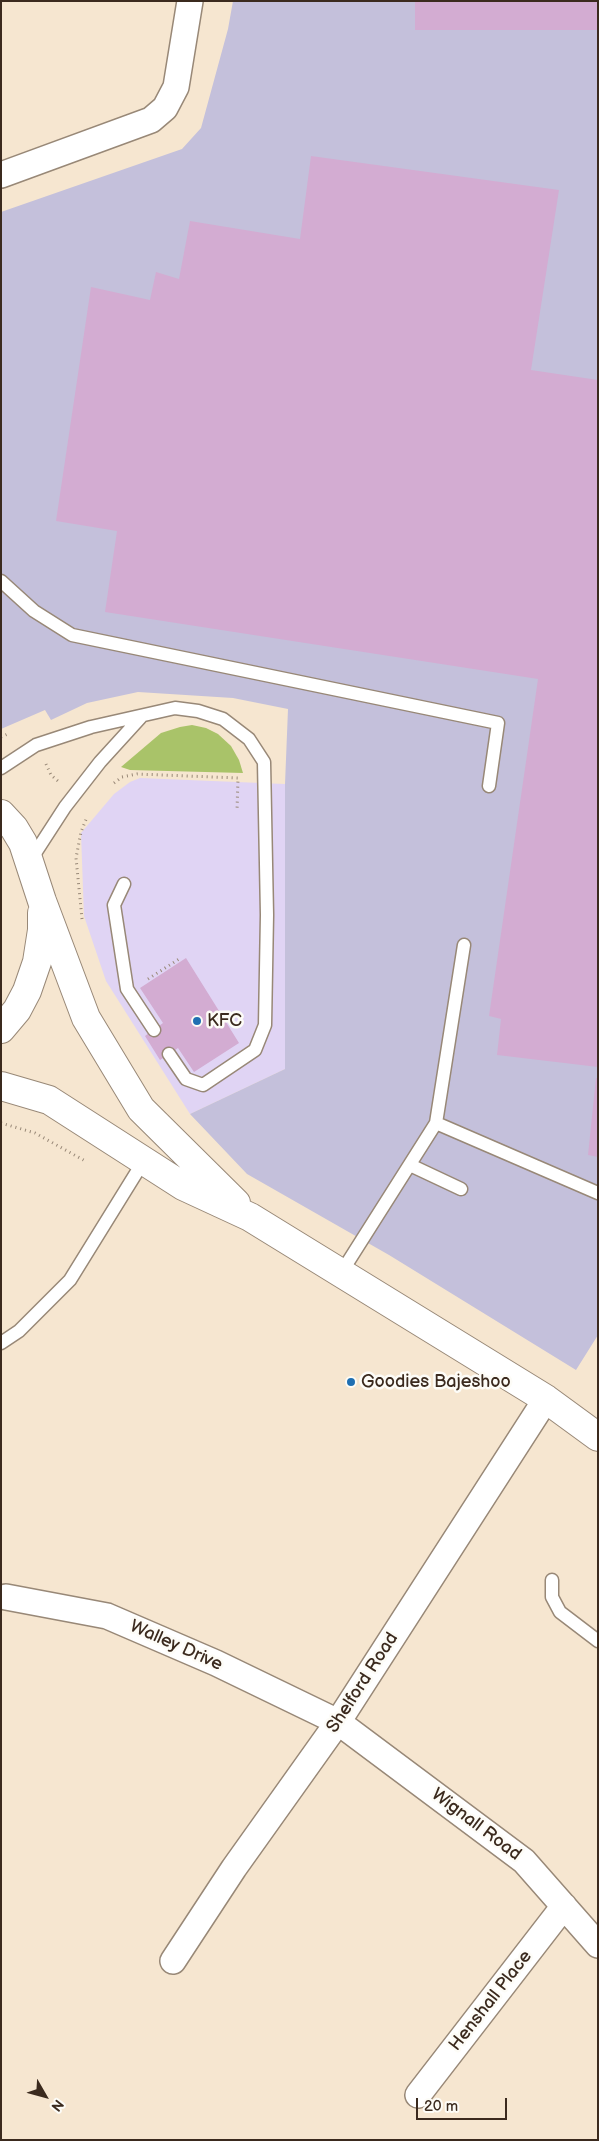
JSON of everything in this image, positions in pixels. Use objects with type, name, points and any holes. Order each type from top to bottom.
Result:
[{"type":"main road","points":[[1,814],[14,828],[23,843],[42,901],[86,1018],[141,1109],[250,1217]]},
{"type":"main road","points":[[1,1029],[17,1010],[27,991],[38,962],[42,930],[42,901]]},
{"type":"main road","points":[[1,1086],[49,1100],[183,1186],[250,1217],[546,1399],[598,1437]]},
{"type":"street","points":[[1,175],[151,120],[165,108],[176,87],[190,1]]},
{"type":"street","name":"Shelford Road","points":[[173,1961],[234,1868],[338,1722],[546,1399]]},
{"type":"street","name":"Walley Drive","points":[[6,1596],[107,1616],[216,1663],[338,1722]]},
{"type":"street","name":"Wignall Road","points":[[338,1722],[524,1861],[598,1945]]},
{"type":"street","name":"Henshall Place","points":[[418,2095],[564,1906]]},
{"type":"lane","points":[[1,581],[34,611],[72,635],[498,723],[489,786]]},
{"type":"lane","points":[[1,768],[36,745],[91,727],[175,708],[198,711],[223,719],[250,739],[264,762],[266,804],[265,1025],[255,1050],[203,1085],[186,1079],[169,1054]]},
{"type":"lane","points":[[29,862],[73,796],[100,762],[141,717]]},
{"type":"lane","points":[[124,884],[114,905],[127,989],[154,1030]]},
{"type":"lane","points":[[341,1273],[436,1123],[464,945]]},
{"type":"lane","points":[[436,1123],[598,1193]]},
{"type":"lane","points":[[1,1343],[19,1331],[70,1280],[143,1162]]},
{"type":"lane","points":[[410,1165],[461,1189]]},
{"type":"lane","points":[[552,1580],[552,1597],[560,1612],[598,1641]]},
{"type":"path","points":[[36,745],[51,774],[73,796]]},
{"type":"path","points":[[112,785],[122,776],[137,774],[238,778],[237,811]]},
{"type":"path","points":[[1,1123],[35,1133],[129,1185]]},
{"type":"shaded area","points":[[233,1],[598,1],[598,1335],[576,1370],[389,1255],[247,1174],[190,1114],[285,1069],[285,784],[288,709],[233,698],[138,692],[87,703],[51,720],[45,710],[1,729],[1,212],[182,149],[201,128],[228,29]]},
{"type":"shaded area","points":[[140,778],[285,784],[285,1069],[190,1114],[106,981],[84,916],[81,833],[114,794],[130,782]]},
{"type":"green space","points":[[192,725],[206,728],[218,734],[231,746],[239,760],[243,773],[130,770],[121,767],[161,733]]},
{"type":"building","points":[[415,1],[598,1],[598,30],[415,30]]},
{"type":"building","points":[[311,156],[559,190],[531,370],[598,380],[598,1067],[497,1055],[501,1019],[489,1016],[538,679],[105,612],[117,531],[56,521],[91,287],[150,300],[156,272],[179,279],[190,221],[300,239]]},
{"type":"building","points":[[186,958],[239,1043],[194,1072],[178,1048],[160,1060],[145,1036],[163,1023],[140,988]]},
{"type":"building","points":[[596,1078],[598,1078],[598,1157],[588,1155]]},
{"type":"place","name":"KFC","points":[[197,1021]]},
{"type":"place","name":"Goodies Bajeshoo","points":[[351,1382]]}]
